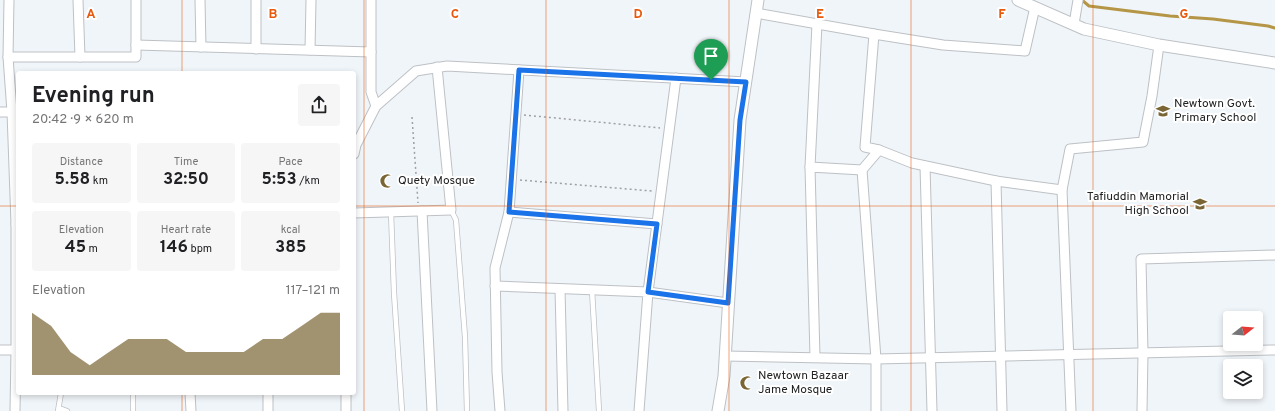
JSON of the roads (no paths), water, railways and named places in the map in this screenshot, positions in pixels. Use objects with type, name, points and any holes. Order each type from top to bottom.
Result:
[{"type":"street","points":[[9,0],[8,57],[12,112],[15,129],[16,176]]},
{"type":"street","points":[[78,0],[80,57]]},
{"type":"street","points":[[8,57],[136,57],[136,0]]},
{"type":"street","points":[[200,0],[201,47]]},
{"type":"street","points":[[256,0],[256,49]]},
{"type":"street","points":[[310,50],[311,0]]},
{"type":"street","points":[[371,0],[371,92],[376,106]]},
{"type":"street","points":[[718,411],[724,376],[740,120],[758,0]]},
{"type":"street","points":[[1018,0],[1084,28],[1159,45],[1275,63]]},
{"type":"street","points":[[1074,24],[1077,4]]},
{"type":"street","points":[[756,13],[943,45],[1025,51],[1035,7]]},
{"type":"street","points":[[815,357],[810,167],[817,24]]},
{"type":"street","points":[[874,34],[865,147],[879,150],[912,163],[925,166],[996,181],[1062,190]]},
{"type":"street","points":[[136,45],[371,52]]},
{"type":"street","points":[[1071,411],[1062,190],[1070,149],[1143,142],[1152,96],[1159,45]]},
{"type":"street","points":[[356,145],[376,106],[416,71],[437,67],[447,66],[746,82]]},
{"type":"street","points":[[356,213],[451,210],[437,67]]},
{"type":"street","points":[[500,411],[497,372],[495,268],[509,212],[519,70]]},
{"type":"street","points":[[639,411],[648,292],[676,78]]},
{"type":"street","points":[[0,112],[12,112]]},
{"type":"street","points":[[876,411],[876,359],[862,170],[879,150]]},
{"type":"street","points":[[925,166],[932,411]]},
{"type":"street","points":[[810,167],[862,170]]},
{"type":"street","points":[[996,181],[1002,411]]},
{"type":"street","points":[[420,211],[432,411]]},
{"type":"street","points":[[509,212],[657,224]]},
{"type":"street","points":[[1142,411],[1143,353],[1141,259],[1275,255]]},
{"type":"street","points":[[495,286],[648,292],[728,303]]},
{"type":"street","points":[[560,289],[563,411]]},
{"type":"street","points":[[0,350],[16,350],[15,411]]},
{"type":"street","points":[[725,356],[876,359],[1275,350]]},
{"type":"street","points":[[190,395],[191,411]]},
{"type":"street","points":[[268,395],[268,411]]},
{"type":"street","points":[[346,395],[346,411]]},
{"type":"lane","points":[[451,210],[456,220],[465,337],[467,411]]},
{"type":"lane","points":[[390,212],[402,411]]},
{"type":"lane","points":[[592,290],[599,411]]},
{"type":"lane","points":[[60,395],[59,409],[67,411]]},
{"type":"lane","points":[[133,395],[133,411]]},
{"type":"waterway","points":[[1082,0],[1089,6],[1170,16],[1213,19],[1275,28]]},
{"type":"place","name":"Newtown Govt. Primary School","points":[[1163,111]]},
{"type":"place","name":"Quety Mosque","points":[[387,181]]},
{"type":"place","name":"Tafiuddin Mamorial High School","points":[[1200,204]]},
{"type":"place","name":"Newtown Bazaar Jame Mosque","points":[[747,383]]}]
